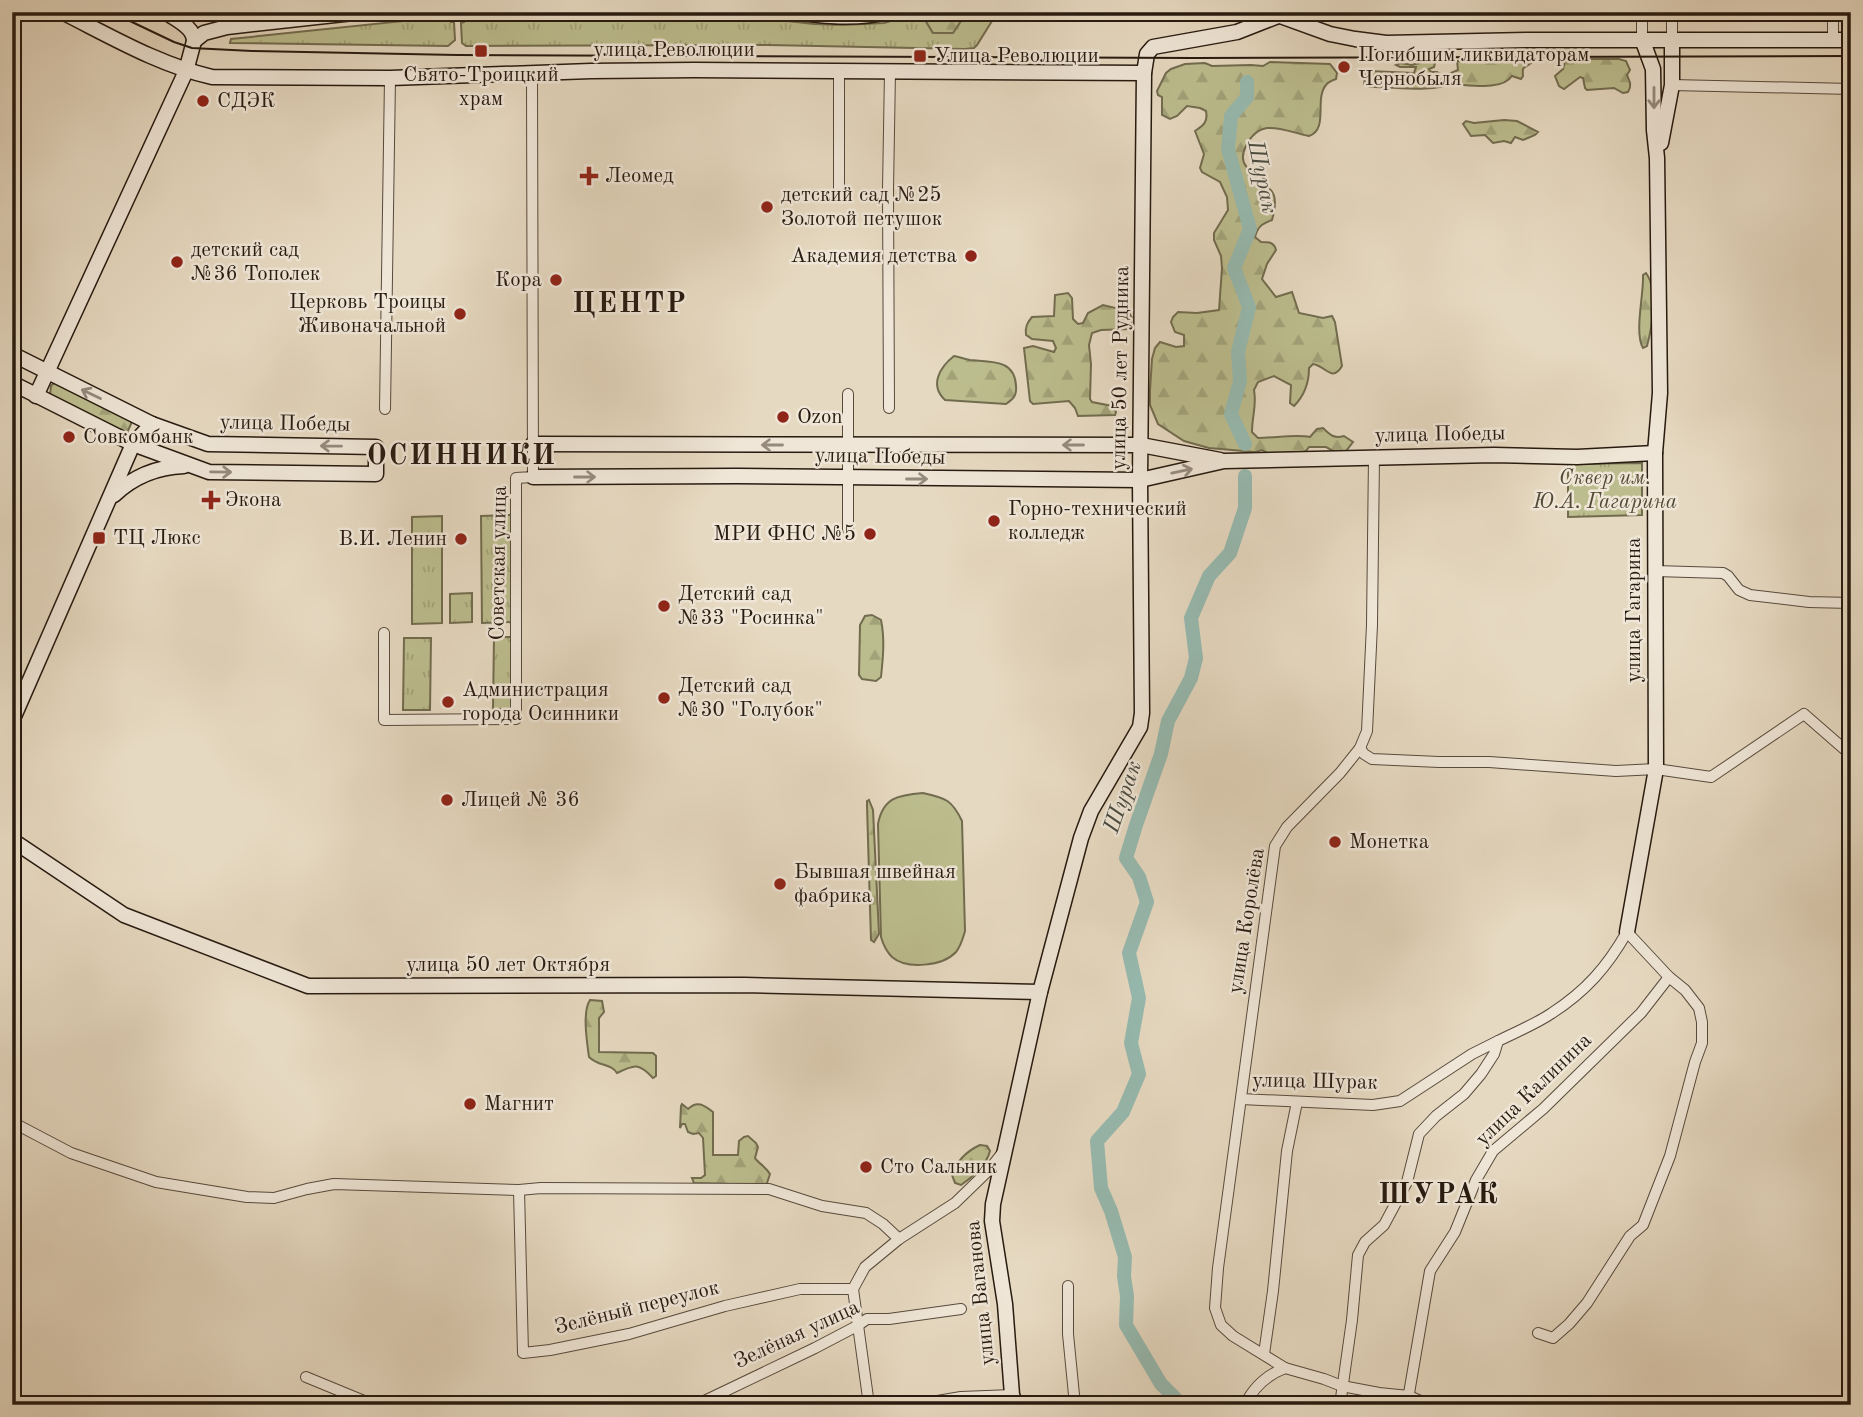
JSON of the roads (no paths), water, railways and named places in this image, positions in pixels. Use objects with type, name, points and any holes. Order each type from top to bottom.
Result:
[{"type":"street","name":"улица Революции","points":[[62,12],[187,71],[212,77],[390,78],[694,70],[1144,73]]},
{"type":"street","points":[[36,396],[187,71],[195,37],[192,31],[166,12]]},
{"type":"street","points":[[194,41],[204,33],[227,27],[362,12]]},
{"type":"street","points":[[792,12],[832,17],[887,12]]},
{"type":"street","name":"улица Гагарина","points":[[1627,932],[1656,769],[1655,453],[1660,393],[1657,158],[1653,69],[1642,39],[1642,12]]},
{"type":"street","name":"улица Гагарина","points":[[1657,158],[1672,85],[1672,12]]},
{"type":"street","points":[[1833,12],[1833,41]]},
{"type":"street","points":[[1144,73],[1147,54],[1153,47],[1237,32],[1274,14],[1329,34],[1386,43],[1642,39],[1851,40]]},
{"type":"street","points":[[839,72],[839,195]]},
{"type":"street","points":[[888,408],[890,72]]},
{"type":"street","name":"улица 50 лет Рудника","points":[[1040,992],[1081,838],[1091,811],[1139,727],[1142,713],[1140,480],[1144,73]]},
{"type":"street","name":"Советская улица","points":[[384,633],[384,720],[516,719],[516,478],[533,477],[532,74]]},
{"type":"street","points":[[385,409],[390,78]]},
{"type":"street","points":[[1672,85],[1851,89]]},
{"type":"street","name":"улица Победы","points":[[12,354],[152,424],[208,444],[376,447],[376,474],[209,472],[134,444],[12,383]]},
{"type":"street","points":[[848,394],[848,529]]},
{"type":"street","points":[[12,721],[134,444],[152,424]]},
{"type":"street","name":"улица Победы","points":[[533,444],[1141,445],[1224,461]]},
{"type":"street","name":"улица Победы","points":[[533,477],[1140,480],[1224,461],[1494,455],[1577,457],[1655,453]]},
{"type":"street","name":"улица Королёва","points":[[1285,1368],[1233,1336],[1221,1325],[1215,1308],[1218,1268],[1275,846],[1287,827],[1331,783],[1360,748],[1367,731],[1372,625],[1374,457]]},
{"type":"street","points":[[108,501],[125,485],[156,469],[191,466]]},
{"type":"street","points":[[1655,571],[1723,573],[1739,590],[1750,595],[1810,602],[1851,603]]},
{"type":"street","points":[[1360,748],[1372,759],[1489,762],[1616,771],[1656,769],[1711,777],[1804,713],[1851,755]]},
{"type":"street","name":"улица 50 лет Октября","points":[[12,840],[124,915],[308,986],[744,985],[1040,992]]},
{"type":"street","points":[[1538,1333],[1553,1338],[1569,1324],[1587,1303],[1630,1236],[1643,1225],[1670,1156],[1702,1043],[1699,1008],[1685,990],[1669,977],[1627,932]]},
{"type":"street","name":"улица Шурак","points":[[1241,1100],[1373,1105],[1400,1101],[1472,1054],[1551,1014],[1591,983],[1612,958],[1627,932]]},
{"type":"street","name":"улица Калинина","points":[[1408,1401],[1430,1271],[1455,1232],[1476,1180],[1493,1151],[1543,1109],[1641,1013],[1669,977]]},
{"type":"street","name":"улица Ваганова","points":[[1014,1401],[1005,1304],[992,1221],[995,1191],[1040,992]]},
{"type":"street","points":[[1340,1405],[1358,1255],[1365,1242],[1384,1225],[1407,1182],[1419,1134],[1436,1116],[1464,1094],[1481,1074],[1494,1054],[1498,1041]]},
{"type":"street","points":[[1264,1354],[1287,1151],[1297,1102]]},
{"type":"street","points":[[12,1122],[71,1153],[156,1182],[247,1197],[274,1198],[334,1184],[519,1191],[541,1188],[769,1189],[822,1206],[866,1213],[899,1239]]},
{"type":"street","points":[[869,1405],[853,1289],[865,1267],[899,1239],[955,1203],[989,1170],[1007,1147]]},
{"type":"street","name":"Зелёный переулок","points":[[519,1191],[523,1353],[629,1335],[725,1306],[800,1289],[853,1289]]},
{"type":"street","points":[[1068,1286],[1068,1335],[1075,1405]]},
{"type":"street","name":"Зелёная улица","points":[[696,1405],[867,1319],[961,1310]]},
{"type":"street","points":[[1245,1405],[1251,1392],[1273,1373],[1285,1368],[1342,1386],[1430,1405]]},
{"type":"street","points":[[306,1377],[374,1405]]},
{"type":"street","points":[[914,1405],[961,1397],[1014,1401]]},
{"type":"waterway","name":"Шурак","points":[[1245,444],[1231,414],[1240,381],[1238,352],[1249,307],[1234,268],[1250,229],[1228,149],[1231,116],[1247,97],[1247,82]]},
{"type":"waterway","name":"Шурак","points":[[1177,1405],[1177,1400],[1161,1384],[1126,1325],[1125,1257],[1101,1188],[1097,1141],[1123,1112],[1139,1074],[1131,1043],[1139,998],[1129,953],[1147,902],[1139,877],[1126,858],[1161,754],[1168,721],[1191,678],[1196,658],[1191,618],[1209,576],[1230,553],[1245,508],[1245,476]]},
{"type":"tram line","points":[[111,12],[192,48],[252,51],[457,55],[1194,58],[1851,56]]},
{"type":"place","name":"Свято-Троицкий храм","points":[[481,51]]},
{"type":"place","name":"Улица Революции","points":[[920,56]]},
{"type":"place","name":"Погибшим ликвидаторам Чернобыля","points":[[1344,67]]},
{"type":"place","name":"СДЭК","points":[[203,101]]},
{"type":"place","name":"Леомед","points":[[589,176]]},
{"type":"place","name":"детский сад №25 Золотой петушок","points":[[767,207]]},
{"type":"place","name":"Академия детства","points":[[971,256]]},
{"type":"place","name":"детский сад №36 Тополек","points":[[177,262]]},
{"type":"place","name":"Кора","points":[[556,280]]},
{"type":"place","name":"Церковь Троицы Живоначальной","points":[[460,314]]},
{"type":"place","name":"Ozon","points":[[783,417]]},
{"type":"place","name":"Совкомбанк","points":[[69,437]]},
{"type":"place","name":"Экона","points":[[211,500]]},
{"type":"place","name":"Горно-технический колледж","points":[[994,521]]},
{"type":"place","name":"МРИ ФНС №5","points":[[870,534]]},
{"type":"place","name":"ТЦ Люкс","points":[[99,538]]},
{"type":"place","name":"В.И. Ленин","points":[[461,539]]},
{"type":"place","name":"Детский сад №33 \"Росинка\"","points":[[664,606]]},
{"type":"place","name":"Детский сад №30 \"Голубок\"","points":[[664,698]]},
{"type":"place","name":"Администрация города Осинники","points":[[448,702]]},
{"type":"place","name":"Лицей № 36","points":[[447,800]]},
{"type":"place","name":"Монетка","points":[[1335,842]]},
{"type":"place","name":"Бывшая швейная фабрика","points":[[780,884]]},
{"type":"place","name":"Магнит","points":[[470,1104]]},
{"type":"place","name":"Сто Сальник","points":[[866,1167]]},
{"type":"district","name":"ЦЕНТР","points":[[630,305]]},
{"type":"district","name":"ОСИННИКИ","points":[[462,457]]},
{"type":"district","name":"ШУРАК","points":[[1439,1196]]},
{"type":"park label","name":"Сквер им. Ю.А. Гагарина","points":[[1605,490]]}]
